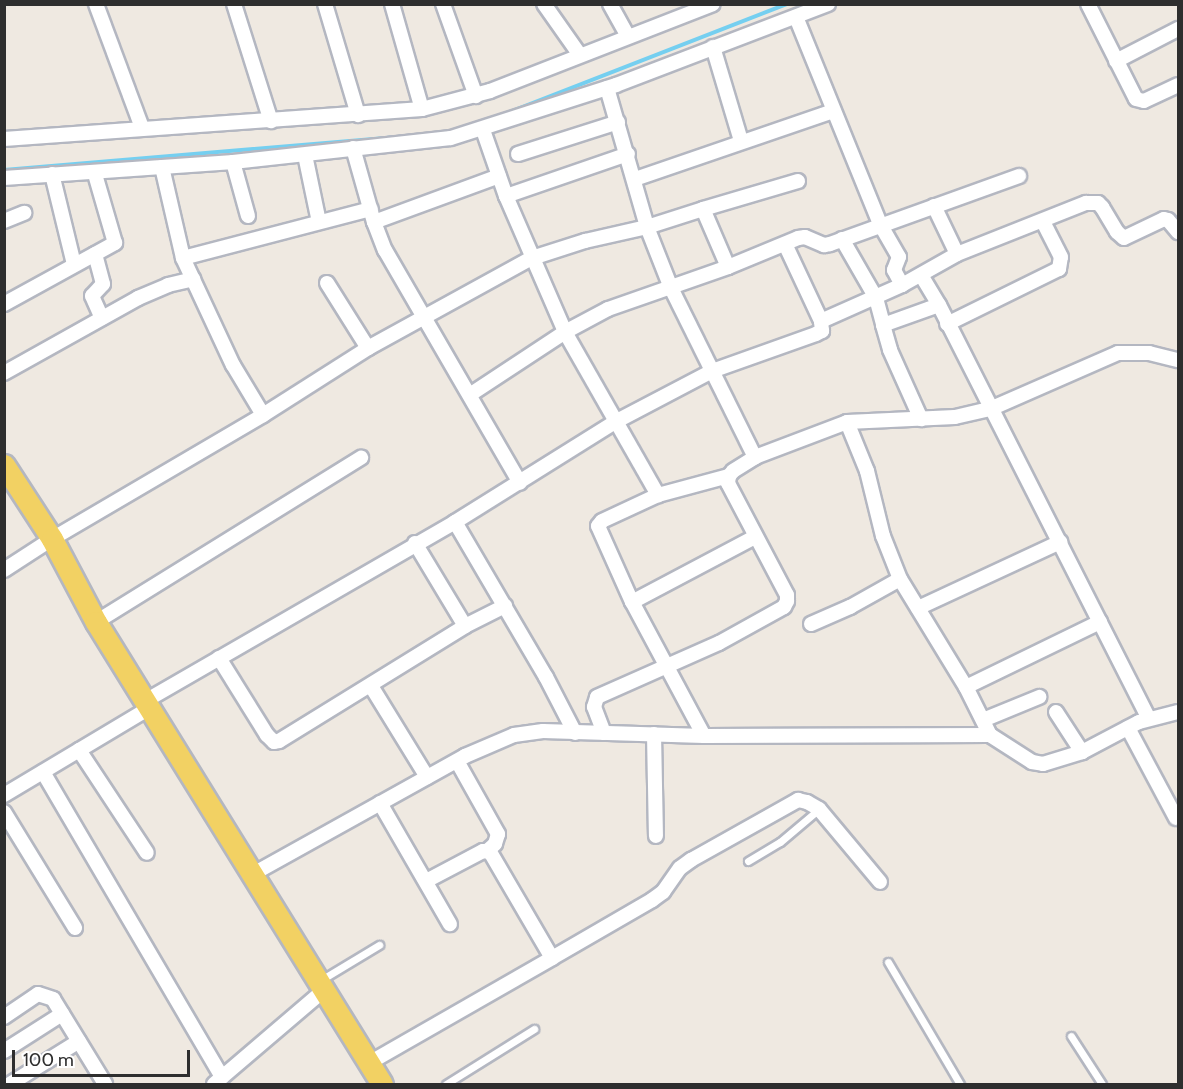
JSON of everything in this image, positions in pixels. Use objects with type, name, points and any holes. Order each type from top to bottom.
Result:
[{"type":"main road","points":[[4,465],[52,539],[96,622],[149,704],[382,1084]]},
{"type":"street","points":[[96,4],[142,128]]},
{"type":"street","points":[[234,4],[271,121]]},
{"type":"street","points":[[325,4],[358,115]]},
{"type":"street","points":[[392,4],[422,109]]},
{"type":"street","points":[[443,4],[476,96]]},
{"type":"street","points":[[544,4],[580,55]]},
{"type":"street","points":[[610,4],[628,36]]},
{"type":"street","points":[[4,139],[422,109],[476,96],[695,8],[713,4]]},
{"type":"street","points":[[4,178],[52,174],[95,174],[162,166],[233,162],[451,138],[483,130],[608,88],[828,4]]},
{"type":"street","points":[[1088,4],[1133,95],[1139,100],[1149,100],[1179,85]]},
{"type":"street","points":[[796,18],[880,224],[899,258],[893,268],[902,285]]},
{"type":"street","points":[[1116,61],[1179,29]]},
{"type":"street","points":[[713,47],[741,141]]},
{"type":"street","points":[[608,88],[647,227],[671,288],[755,457]]},
{"type":"street","points":[[635,178],[834,111]]},
{"type":"street","points":[[518,154],[618,122]]},
{"type":"street","points":[[483,130],[506,196],[565,332],[658,495]]},
{"type":"street","points":[[354,148],[372,216],[399,276],[471,394],[520,483]]},
{"type":"street","points":[[506,196],[628,154]]},
{"type":"street","points":[[305,155],[319,222]]},
{"type":"street","points":[[233,162],[248,216]]},
{"type":"street","points":[[162,166],[183,258],[233,365],[263,415]]},
{"type":"street","points":[[52,174],[74,264]]},
{"type":"street","points":[[4,304],[74,264],[111,247],[116,237],[95,174]]},
{"type":"street","points":[[183,258],[319,222],[372,216],[499,176]]},
{"type":"street","points":[[471,394],[565,332],[608,309],[671,288],[805,237],[824,245],[1019,176]]},
{"type":"street","points":[[4,570],[52,539],[263,415],[368,348],[424,315],[532,258],[647,227],[798,181]]},
{"type":"street","points":[[821,321],[876,298],[957,254],[1093,202],[1102,207],[1117,232],[1124,238],[1164,219],[1168,220],[1179,232]]},
{"type":"street","points":[[934,206],[957,254]]},
{"type":"street","points":[[703,209],[728,267]]},
{"type":"street","points":[[4,221],[24,213]]},
{"type":"street","points":[[947,324],[1059,269],[1060,257],[1043,222]]},
{"type":"street","points":[[842,239],[876,298],[890,350],[921,418]]},
{"type":"street","points":[[4,795],[79,750],[219,658],[455,522],[615,422],[712,371],[822,331],[821,321],[785,244]]},
{"type":"street","points":[[95,254],[103,284],[94,293],[93,299],[102,318]]},
{"type":"street","points":[[921,274],[939,305],[1149,719]]},
{"type":"street","points":[[4,373],[102,318],[168,285],[193,279]]},
{"type":"street","points":[[327,283],[368,348]]},
{"type":"street","points":[[883,325],[939,305]]},
{"type":"street","points":[[704,736],[632,602],[598,526],[602,521],[658,495],[729,476],[755,457],[847,422],[955,417],[990,409],[1118,353],[1149,353],[1178,360]]},
{"type":"street","points":[[847,422],[867,471],[883,536],[900,579],[966,687],[990,735]]},
{"type":"street","points":[[96,622],[361,458]]},
{"type":"street","points":[[604,733],[594,707],[597,697],[668,667],[784,607],[787,595],[728,483],[729,476]]},
{"type":"street","points":[[455,522],[505,606],[575,733]]},
{"type":"street","points":[[632,602],[755,537]]},
{"type":"street","points":[[918,608],[1060,542]]},
{"type":"street","points":[[415,543],[465,626]]},
{"type":"street","points":[[811,624],[850,607],[900,579]]},
{"type":"street","points":[[219,658],[267,735],[274,742],[371,686],[465,626],[505,606]]},
{"type":"street","points":[[966,687],[1100,622]]},
{"type":"street","points":[[371,686],[427,777]]},
{"type":"street","points":[[983,720],[1039,697]]},
{"type":"street","points":[[1056,712],[1082,752]]},
{"type":"street","points":[[253,874],[457,761],[514,735],[543,731],[704,736],[990,735],[1038,764],[1082,752],[1149,719],[1177,716]]},
{"type":"street","points":[[1128,728],[1176,818]]},
{"type":"street","points":[[654,734],[657,836]]},
{"type":"street","points":[[79,750],[147,853]]},
{"type":"street","points":[[426,881],[486,851],[495,844],[498,834],[457,761]]},
{"type":"street","points":[[43,772],[218,1081],[321,986]]},
{"type":"street","points":[[369,1063],[652,900],[663,892],[680,868],[790,802],[807,802],[819,809],[880,882]]},
{"type":"street","points":[[380,803],[450,924]]},
{"type":"street","points":[[4,812],[75,928]]},
{"type":"street","points":[[486,851],[493,855],[552,958]]},
{"type":"street","points":[[4,1017],[38,994],[53,999],[105,1084]]},
{"type":"street","points":[[4,1051],[62,1014]]},
{"type":"street","points":[[10,1084],[79,1041]]},
{"type":"lane","points":[[748,861],[780,842],[819,809]]},
{"type":"lane","points":[[321,986],[379,945]]},
{"type":"lane","points":[[888,962],[960,1084]]},
{"type":"lane","points":[[446,1084],[534,1029]]},
{"type":"lane","points":[[1071,1036],[1102,1084]]},
{"type":"waterway","points":[[507,113],[786,4]]},
{"type":"waterway","points":[[4,170],[407,136]]}]
